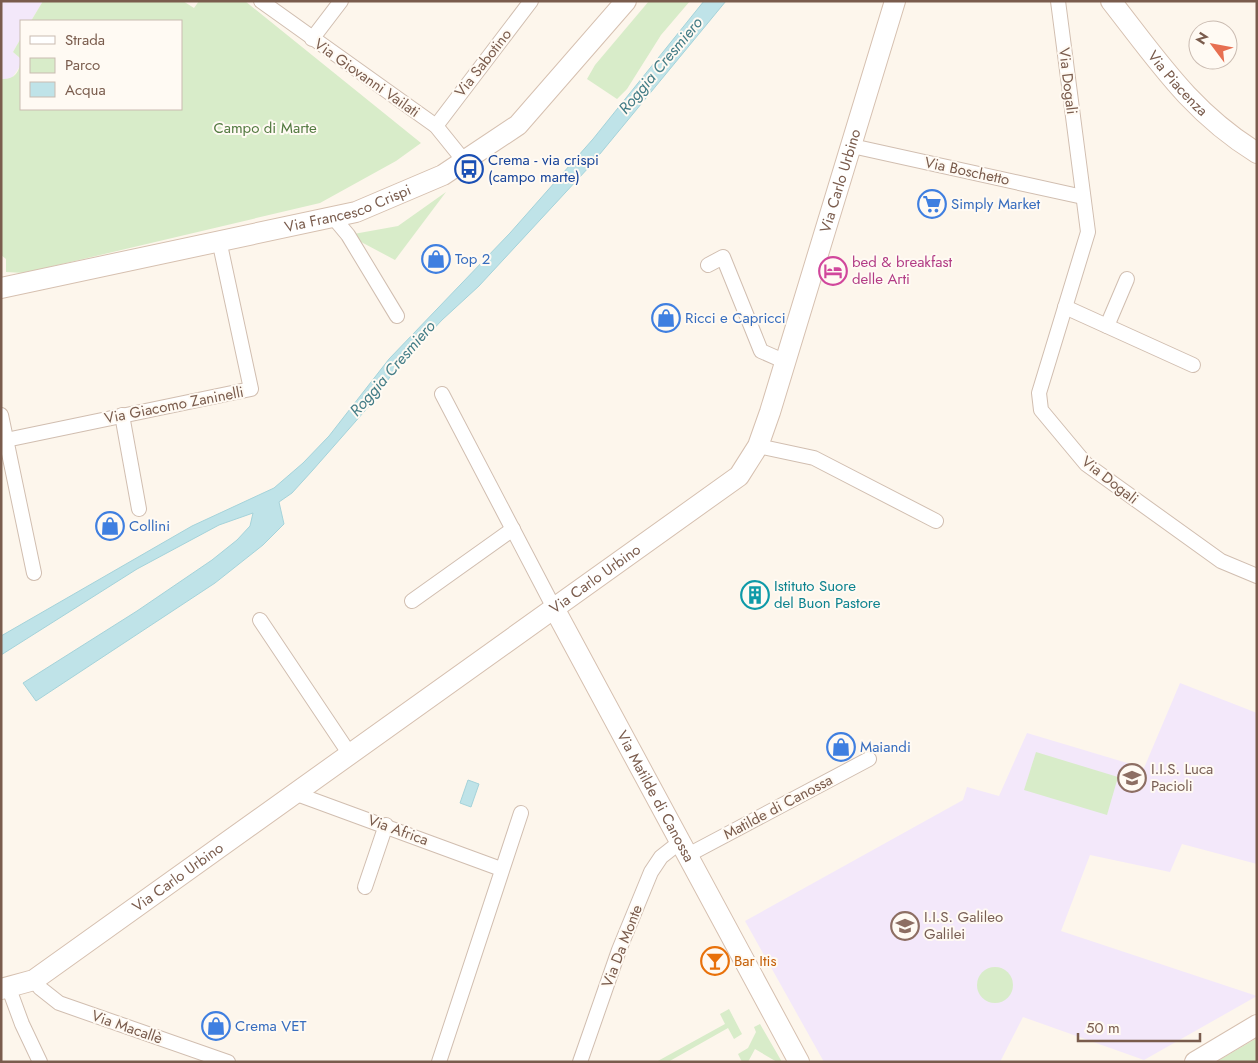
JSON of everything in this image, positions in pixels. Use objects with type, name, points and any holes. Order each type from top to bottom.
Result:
[{"type":"street","name":"Via Giovanni Vailati","points":[[261,1],[436,126],[465,162]]},
{"type":"street","points":[[312,39],[341,1]]},
{"type":"street","name":"Via Sabotino","points":[[436,126],[531,1]]},
{"type":"street","name":"Via Francesco Crispi","points":[[1,288],[356,212],[444,175],[518,125],[626,1]]},
{"type":"street","name":"Via Carlo Urbino","points":[[4,988],[34,980],[294,792],[739,476],[758,446],[786,362],[895,1]]},
{"type":"street","name":"Via Dogali","points":[[1058,1],[1088,232],[1039,393],[1041,410],[1086,464],[1221,561],[1257,576]]},
{"type":"street","name":"Via Piacenza","points":[[1112,1],[1170,79],[1230,136],[1257,153]]},
{"type":"street","name":"Via Boschetto","points":[[852,146],[1083,197]]},
{"type":"street","points":[[333,217],[348,235],[397,316]]},
{"type":"street","name":"Via Giacomo Zaninelli","points":[[6,440],[251,389],[219,240]]},
{"type":"street","points":[[708,265],[723,257],[761,351],[786,362]]},
{"type":"street","points":[[1107,326],[1127,279]]},
{"type":"street","points":[[1065,306],[1193,365]]},
{"type":"street","name":"Via Matilde di Canossa","points":[[442,394],[554,608],[799,1062]]},
{"type":"street","points":[[1,415],[34,573]]},
{"type":"street","points":[[122,415],[139,509]]},
{"type":"street","points":[[758,446],[814,458],[936,522]]},
{"type":"street","points":[[412,601],[513,529]]},
{"type":"street","points":[[260,620],[349,753]]},
{"type":"street","name":"Matilde di Canossa","points":[[684,848],[869,759]]},
{"type":"street","name":"Via Africa","points":[[294,792],[502,869]]},
{"type":"street","points":[[439,1062],[521,813]]},
{"type":"street","points":[[365,887],[386,825]]},
{"type":"street","name":"Via Da Monte","points":[[580,1062],[619,950],[651,872],[661,857],[684,848]]},
{"type":"street","name":"Via Macallè","points":[[34,980],[40,988],[59,1004],[228,1062]]},
{"type":"street","points":[[4,988],[40,1062]]},
{"type":"street","points":[[1195,1062],[1257,1025]]},
{"type":"shaded area","points":[[1,1],[43,1],[32,20],[20,20],[20,40],[13,52],[20,58],[20,66],[12,78],[2,80]]},
{"type":"shaded area","name":"I.I.S. Galileo Galilei","points":[[1180,683],[1257,713],[1257,864],[1182,844],[1170,872],[1090,855],[1061,931],[1257,996],[1144,1060],[1023,1017],[1000,1062],[824,1062],[745,921],[963,800],[967,787],[999,796],[1027,733],[1144,768]]},
{"type":"green space","name":"Campo di Marte","points":[[43,1],[183,1],[194,8],[199,1],[245,1],[421,143],[396,161],[320,203],[24,273],[6,272],[6,259],[1,255],[1,79],[10,78],[16,74],[20,58],[20,110],[182,110],[182,20],[32,20]]},
{"type":"green space","points":[[649,1],[690,1],[661,35],[627,89],[617,99],[587,79],[595,65]]},
{"type":"green space","name":"Campo di Marte","points":[[20,40],[20,58],[13,52]]},
{"type":"green space","points":[[446,192],[395,260],[348,235],[398,226]]},
{"type":"green space","points":[[1036,752],[1118,777],[1107,815],[1024,790]]},
{"type":"green space","points":[[995,967],[1008,972],[1013,985],[1008,998],[995,1003],[982,998],[977,985],[982,972]]},
{"type":"green space","points":[[729,1009],[742,1034],[734,1039],[728,1028],[668,1062],[656,1062],[725,1024],[720,1014]]},
{"type":"green space","points":[[760,1024],[782,1062],[777,1062],[755,1049],[748,1062],[742,1062],[738,1054],[748,1048],[756,1032],[754,1027]]},
{"type":"green space","points":[[1257,1038],[1257,1062],[1216,1062]]},
{"type":"water","name":"Roggia Cresmiero","points":[[704,1],[726,1],[590,166],[479,286],[442,320],[395,370],[370,405],[312,471],[292,493],[279,502],[284,524],[263,545],[215,583],[36,701],[23,683],[137,611],[212,560],[237,540],[250,526],[253,513],[219,525],[137,569],[1,655],[1,636],[192,526],[274,488],[303,463],[329,436],[389,359],[510,233],[593,139]]},
{"type":"water","points":[[468,780],[479,784],[471,807],[460,803]]},
{"type":"place","name":"Crema - via crispi (campo marte)","points":[[469,169]]},
{"type":"place","name":"Simply Market","points":[[932,204]]},
{"type":"place","name":"Top 2","points":[[436,259]]},
{"type":"place","name":"bed & breakfast delle Arti","points":[[833,271]]},
{"type":"place","name":"Ricci e Capricci","points":[[666,318]]},
{"type":"place","name":"Collini","points":[[110,526]]},
{"type":"place","name":"Istituto Suore del Buon Pastore","points":[[755,595]]},
{"type":"place","name":"Maiandi","points":[[841,747]]},
{"type":"place","name":"I.I.S. Luca Pacioli","points":[[1132,778]]},
{"type":"place","name":"I.I.S. Galileo Galilei","points":[[905,926]]},
{"type":"place","name":"Bar Itis","points":[[715,961]]},
{"type":"place","name":"Crema VET","points":[[216,1026]]}]
